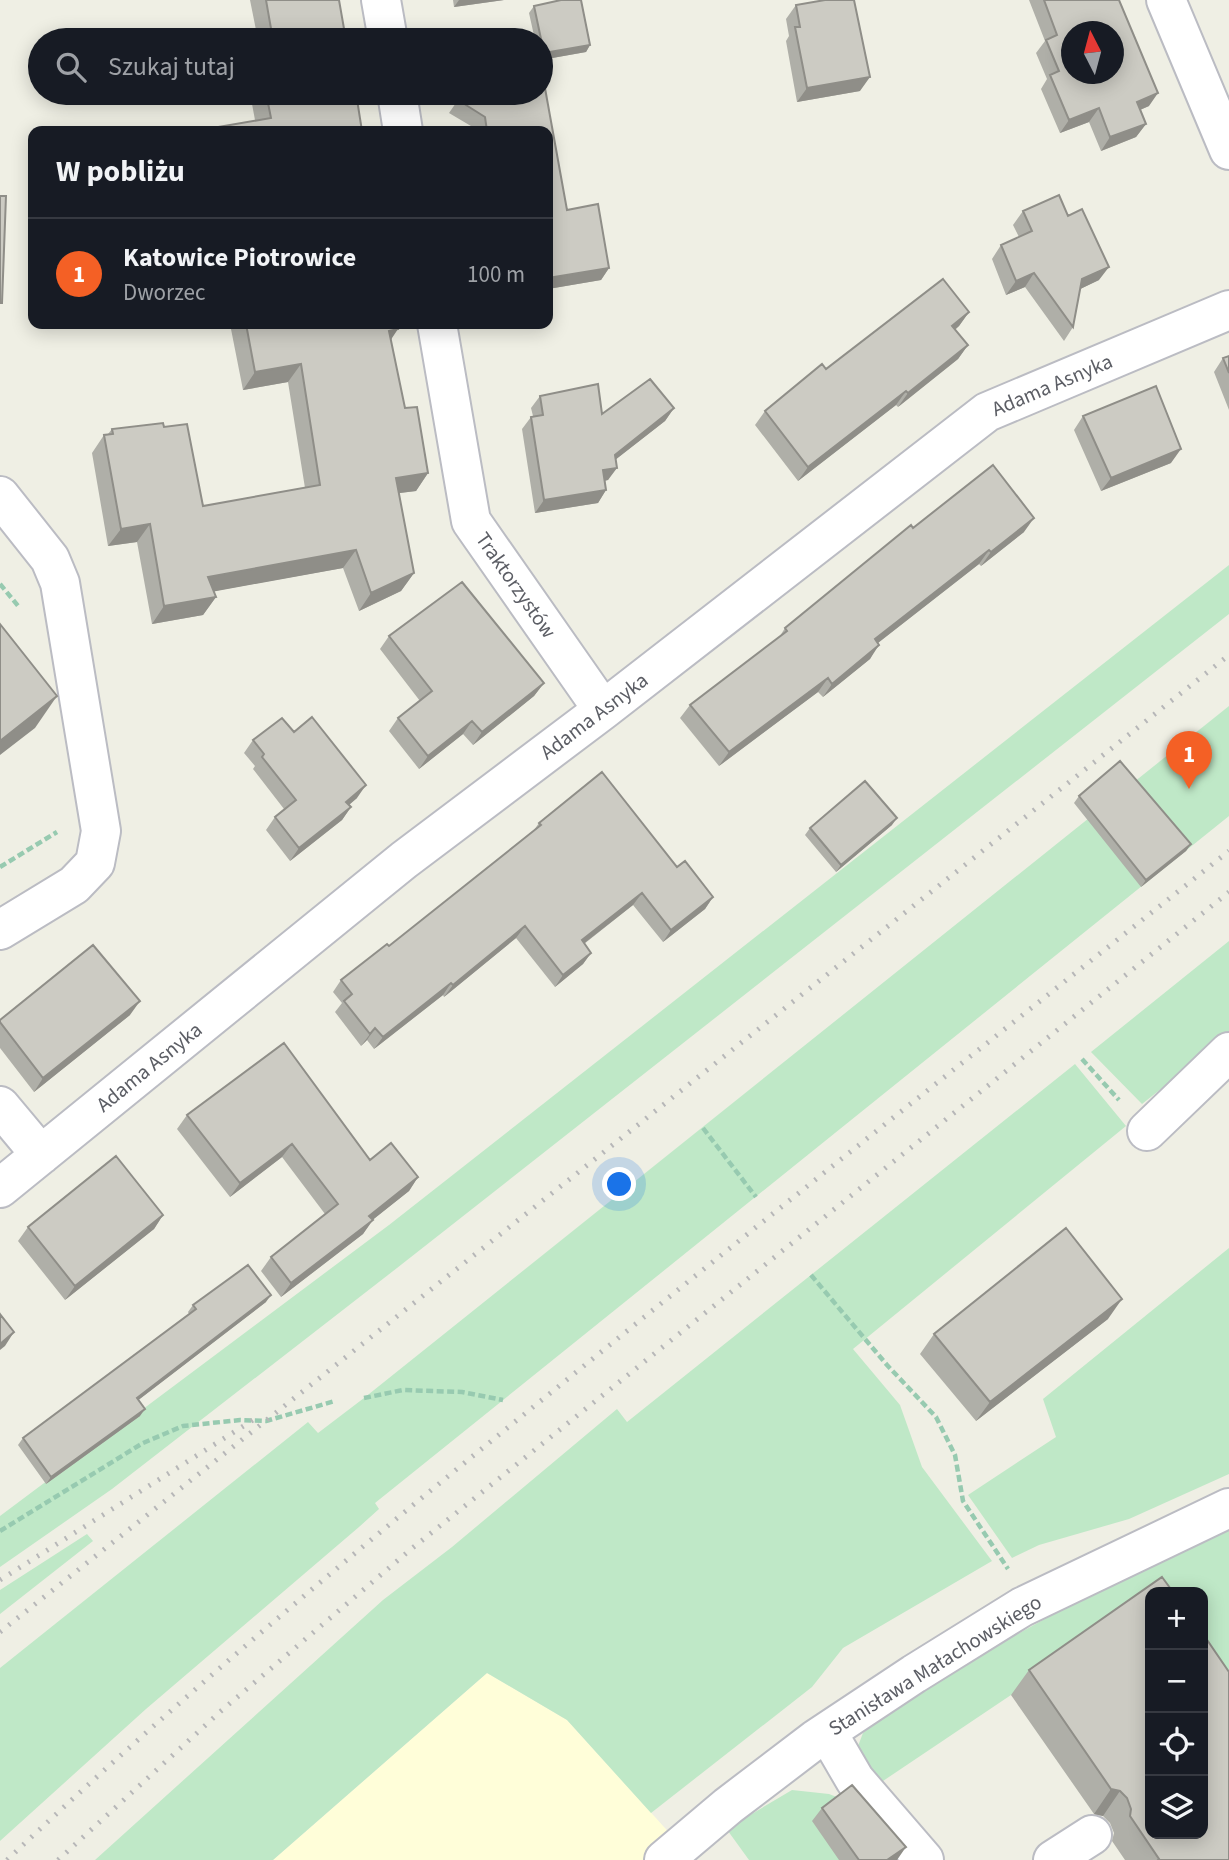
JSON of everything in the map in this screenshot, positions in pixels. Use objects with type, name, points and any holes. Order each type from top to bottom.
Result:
[{"type":"street","points":[[381,0],[386,28]]},
{"type":"street","points":[[1166,0],[1229,150]]},
{"type":"street","points":[[399,105],[402,126]]},
{"type":"street","name":"Adama Asnyka","points":[[0,1188],[404,860],[603,710],[987,412],[1229,310]]},
{"type":"street","name":"Traktorzystów","points":[[438,329],[471,521],[603,710]]},
{"type":"street","points":[[0,496],[50,559],[60,583],[101,831],[95,863],[74,885],[0,930]]},
{"type":"street","points":[[1147,1131],[1229,1052]]},
{"type":"street","points":[[0,1106],[41,1155]]},
{"type":"street","name":"Stanisława Małachowskiego","points":[[664,1860],[728,1806],[827,1732],[914,1674],[1022,1608],[1229,1508]]},
{"type":"street","points":[[827,1732],[855,1780],[924,1860]]},
{"type":"street","points":[[1053,1860],[1092,1835]]},
{"type":"path","points":[[1082,1059],[1147,1131]]},
{"type":"path","points":[[703,1128],[756,1196]]},
{"type":"path","points":[[811,1275],[887,1365],[936,1417],[954,1455],[963,1501],[1010,1571]]},
{"type":"path","points":[[364,1398],[403,1390],[462,1392],[503,1399]]},
{"type":"path","points":[[0,1531],[143,1443],[183,1426],[240,1420],[265,1421],[335,1401]]},
{"type":"shaded area","points":[[1229,565],[1229,614],[112,1489],[0,1567],[0,1516],[389,1225]]},
{"type":"shaded area","points":[[1229,706],[1229,816],[375,1503],[379,1509],[146,1709],[0,1841],[0,1668],[308,1422],[318,1433],[364,1398]]},
{"type":"shaded area","points":[[1229,941],[1229,1035],[1142,1104],[1091,1052]]},
{"type":"shaded area","points":[[1075,1064],[1126,1126],[853,1349],[900,1405],[922,1467],[992,1561],[843,1648],[812,1687],[651,1813],[567,1720],[487,1673],[273,1860],[95,1860],[383,1600],[452,1547],[617,1409],[627,1422]]},
{"type":"shaded area","points":[[1229,1248],[1229,1474],[1129,1519],[1039,1545],[1012,1558],[968,1495],[1056,1437],[1043,1399]]},
{"type":"shaded area","points":[[1229,1530],[1229,1673],[1208,1661],[1208,1587],[1145,1587],[1145,1596],[1011,1695],[880,1783],[855,1767],[863,1733],[885,1715],[1007,1640],[1091,1593]]},
{"type":"shaded area","points":[[87,1534],[93,1541],[0,1614],[0,1590]]},
{"type":"shaded area","points":[[487,1673],[567,1720],[694,1860],[273,1860]]},
{"type":"shaded area","points":[[792,1790],[829,1794],[842,1799],[840,1860],[749,1860],[728,1831]]},
{"type":"building","points":[[266,0],[339,0],[344,28],[271,28]]},
{"type":"building","points":[[561,0],[581,0],[590,45],[553,51],[553,28],[539,28],[534,6]]},
{"type":"building","points":[[825,0],[854,0],[870,77],[807,88],[795,27],[800,27],[796,5]]},
{"type":"building","points":[[1044,0],[1119,0],[1158,93],[1137,102],[1146,124],[1110,137],[1099,108],[1069,120],[1050,75],[1059,71],[1046,40],[1057,35]]},
{"type":"building","points":[[268,105],[358,105],[361,126],[224,126],[271,118]]},
{"type":"building","points":[[466,105],[548,105],[552,126],[486,126],[485,117]]},
{"type":"building","points":[[553,132],[567,210],[598,204],[609,268],[553,277]]},
{"type":"building","points":[[1059,195],[1068,216],[1082,209],[1109,267],[1082,279],[1073,327],[1034,273],[1016,281],[1001,245],[1032,231],[1023,211]]},
{"type":"building","points":[[0,196],[6,196],[2,303],[0,303]]},
{"type":"building","points":[[943,279],[969,312],[952,326],[968,345],[808,467],[765,411],[822,364],[826,369]]},
{"type":"building","points":[[247,329],[398,329],[389,331],[405,408],[417,407],[428,473],[396,478],[414,573],[371,593],[356,550],[208,577],[216,597],[164,606],[150,524],[121,529],[104,435],[113,434],[112,429],[163,423],[164,427],[187,424],[203,506],[320,485],[301,364],[255,372]]},
{"type":"building","points":[[1229,356],[1229,373],[1223,358]]},
{"type":"building","points":[[650,379],[674,408],[615,455],[617,468],[603,470],[606,490],[544,500],[531,417],[543,415],[540,396],[598,384],[602,414]]},
{"type":"building","points":[[1156,386],[1181,449],[1111,478],[1083,416]]},
{"type":"building","points":[[993,465],[1034,518],[875,639],[879,645],[832,684],[828,678],[729,752],[690,705],[787,631],[785,628],[911,525],[913,528]]},
{"type":"building","points":[[462,582],[544,683],[482,732],[472,721],[428,756],[398,718],[432,691],[389,636]]},
{"type":"building","points":[[0,624],[57,696],[0,741]]},
{"type":"building","points":[[312,717],[366,785],[346,802],[351,807],[299,848],[275,817],[296,800],[262,757],[264,754],[253,740],[282,718],[294,732]]},
{"type":"building","points":[[1120,761],[1191,844],[1146,880],[1079,796]]},
{"type":"building","points":[[602,772],[677,867],[685,861],[713,897],[671,930],[642,893],[582,940],[591,953],[563,975],[525,926],[453,985],[451,983],[383,1037],[375,1028],[370,1034],[344,1001],[352,994],[341,980],[387,944],[389,946],[541,825],[539,823]]},
{"type":"building","points":[[865,781],[897,818],[841,865],[810,828]]},
{"type":"building","points":[[93,945],[140,1001],[43,1078],[0,1020]]},
{"type":"building","points":[[284,1043],[370,1160],[391,1143],[418,1177],[369,1216],[373,1220],[291,1283],[271,1257],[338,1204],[292,1144],[240,1183],[187,1115]]},
{"type":"building","points":[[116,1156],[163,1215],[75,1286],[28,1227]]},
{"type":"building","points":[[1066,1228],[1122,1299],[990,1402],[934,1334]]},
{"type":"building","points":[[248,1265],[271,1295],[137,1398],[145,1409],[51,1477],[23,1438],[196,1309],[193,1305]]},
{"type":"building","points":[[0,1314],[14,1332],[0,1344]]},
{"type":"building","points":[[1162,1577],[1169,1587],[1148,1587]]},
{"type":"building","points":[[1145,1589],[1145,1838],[1130,1816],[1131,1809],[1127,1798],[1120,1791],[1111,1789],[1029,1670]]},
{"type":"building","points":[[1208,1641],[1229,1672],[1229,1860],[1159,1859],[1146,1839],[1208,1839]]},
{"type":"building","points":[[852,1785],[906,1847],[887,1860],[859,1860],[822,1808]]},
{"type":"railway","points":[[0,1632],[1229,655]]},
{"type":"railway","points":[[7,1860],[213,1674],[426,1495],[734,1245],[1229,851]]},
{"type":"railway","points":[[58,1860],[221,1711],[410,1550],[1229,892]]},
{"type":"railway","points":[[0,1580],[253,1420]]},
{"type":"place","name":"Katowice Piotrowice","points":[[1189,789]]}]
